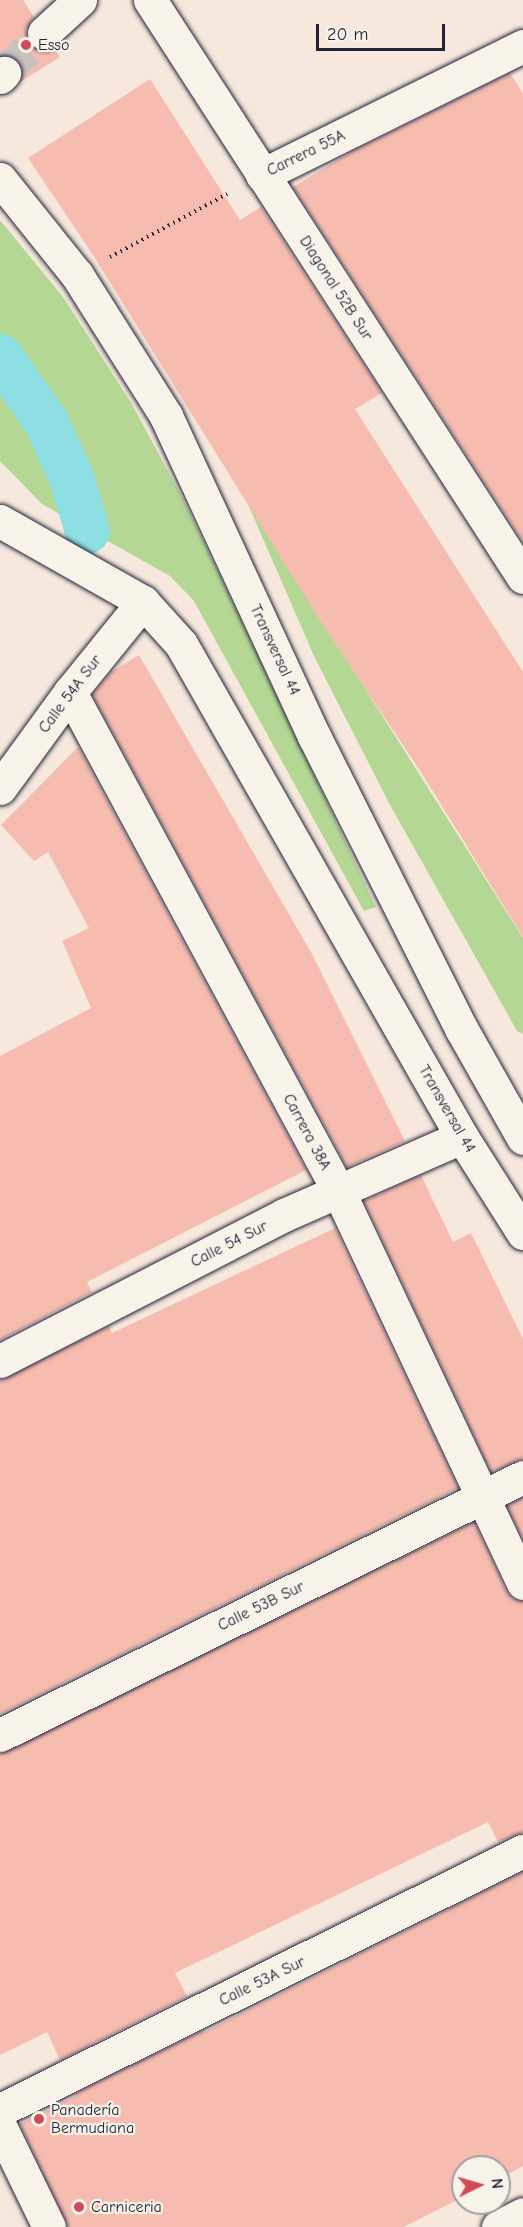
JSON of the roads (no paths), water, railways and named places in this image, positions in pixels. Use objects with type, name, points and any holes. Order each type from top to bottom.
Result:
[{"type":"street","points":[[44,33],[80,0]]},
{"type":"street","name":"Diagonal 52B Sur","points":[[150,0],[523,577]]},
{"type":"street","name":"Carrera 55A","points":[[262,175],[523,46]]},
{"type":"street","name":"Transversal 44","points":[[0,179],[77,275],[166,417],[320,746],[462,1030],[521,1131]]},
{"type":"street","name":"Transversal 44","points":[[0,521],[142,602],[181,644],[462,1137],[523,1233]]},
{"type":"street","name":"Calle 54A Sur","points":[[0,788],[70,692],[142,602]]},
{"type":"street","name":"Carrera 38A","points":[[70,692],[339,1192],[523,1583]]},
{"type":"street","name":"Calle 54 Sur","points":[[0,1360],[285,1215],[462,1137]]},
{"type":"street","name":"Calle 53B Sur","points":[[0,1735],[523,1477]]},
{"type":"street","name":"Calle 53A Sur","points":[[0,2110],[523,1851]]},
{"type":"street","points":[[0,2126],[49,2227]]},
{"type":"street","points":[[498,2227],[523,2214]]},
{"type":"waterway","points":[[0,356],[45,420],[71,477],[87,531]]},
{"type":"tunnel","points":[[4,73],[44,33]]},
{"type":"place","name":"Esso","points":[[26,45]]},
{"type":"place","name":"Panadería Bermudiana","points":[[39,2119]]},
{"type":"place","name":"Carniceria","points":[[79,2207]]}]
